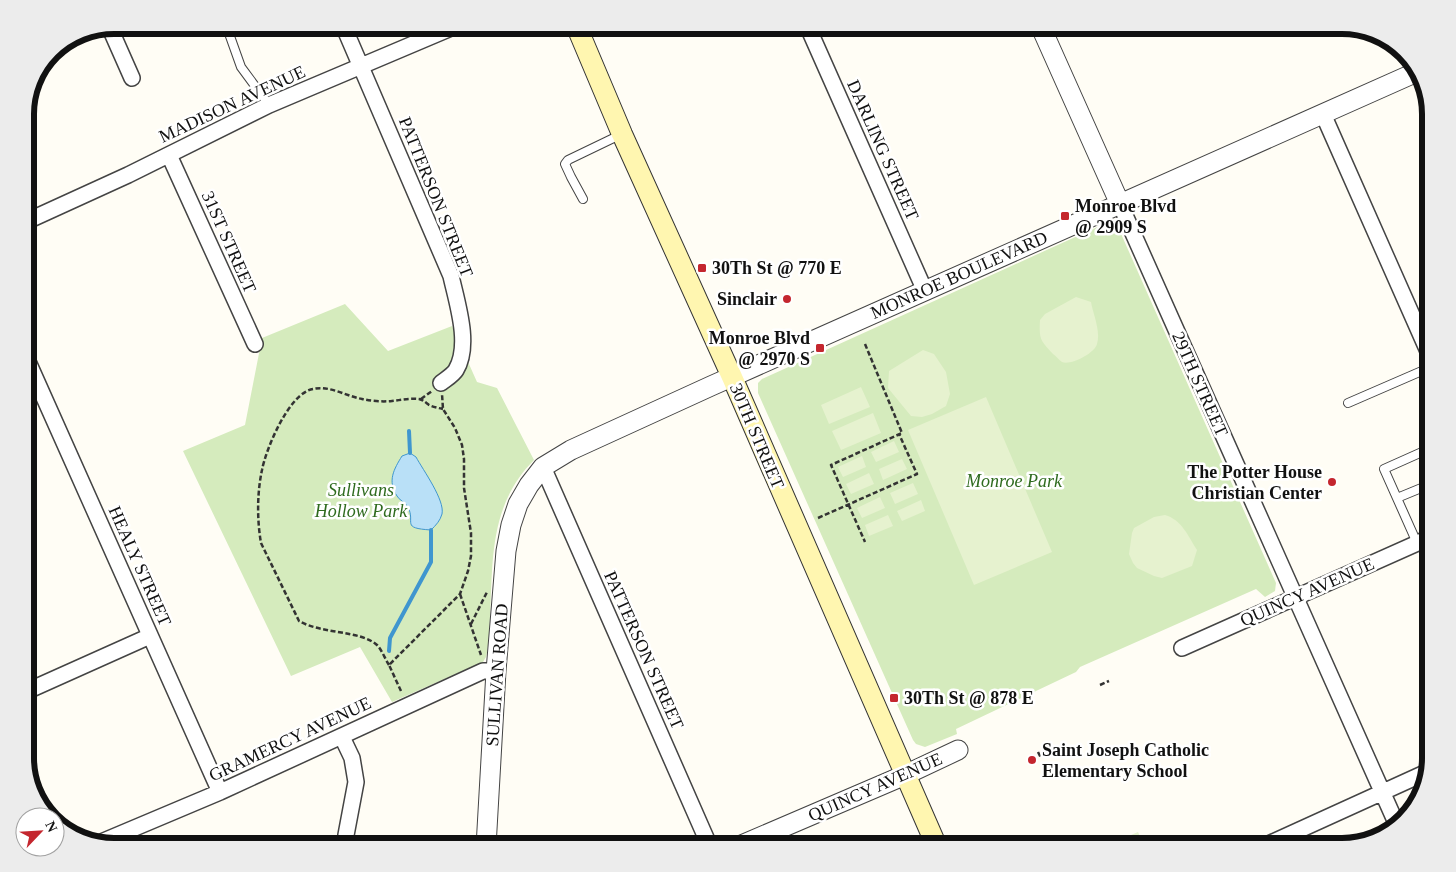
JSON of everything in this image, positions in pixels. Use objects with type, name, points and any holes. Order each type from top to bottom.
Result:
[{"type":"main road","name":"30TH STREET","points":[[580,34],[622,134],[732,376],[933,838]]},
{"type":"street","points":[[113,34],[132,78]]},
{"type":"street","name":"PATTERSON STREET","points":[[347,34],[451,276],[461,326],[462,349],[455,372],[441,383]]},
{"type":"street","name":"MADISON AVENUE","points":[[34,218],[169,155],[269,105],[437,34]]},
{"type":"street","name":"DARLING STREET","points":[[811,34],[925,291]]},
{"type":"street","name":"29TH STREET","points":[[1044,34],[1394,819]]},
{"type":"street","name":"MONROE BOULEVARD","points":[[518,504],[529,485],[543,467],[571,450],[732,376],[1411,74]]},
{"type":"street","points":[[1323,114],[1422,338]]},
{"type":"street","name":"31ST STREET","points":[[169,155],[255,344]]},
{"type":"street","name":"HEALY STREET","points":[[34,375],[220,792]]},
{"type":"street","name":"PATTERSON STREET","points":[[543,467],[706,838]]},
{"type":"street","name":"SULLIVAN ROAD","points":[[487,838],[496,671],[506,550],[518,504]]},
{"type":"street","name":"QUINCY AVENUE","points":[[1182,648],[1422,541]]},
{"type":"street","points":[[34,688],[150,636]]},
{"type":"street","name":"GRAMERCY AVENUE","points":[[111,838],[220,792],[483,671],[496,671]]},
{"type":"street","points":[[342,737],[352,758],[356,782],[346,836]]},
{"type":"street","name":"QUINCY AVENUE","points":[[758,838],[958,750]]},
{"type":"street","points":[[1282,838],[1421,775]]},
{"type":"lane","points":[[229,34],[242,68],[269,105]]},
{"type":"lane","points":[[583,199],[566,164],[568,160],[622,134]]},
{"type":"lane","points":[[1348,403],[1422,371]]},
{"type":"lane","points":[[1422,452],[1384,469],[1397,498],[1422,537]]},
{"type":"lane","points":[[1397,498],[1422,488]]},
{"type":"path","points":[[864,344],[902,432],[831,465],[865,542]]},
{"type":"path","points":[[401,691],[377,646],[364,639],[308,626],[300,621],[261,543],[259,487],[264,460],[280,424],[291,405],[308,390],[314,388],[328,389],[361,399],[379,402],[421,399],[441,383]]},
{"type":"path","points":[[388,665],[460,594],[471,556],[471,533],[464,488],[462,445],[455,428],[443,409],[441,383]]},
{"type":"path","points":[[421,399],[429,405],[443,409]]},
{"type":"path","points":[[818,518],[916,474],[899,434]]},
{"type":"path","points":[[470,624],[488,589]]},
{"type":"path","points":[[460,594],[481,655]]},
{"type":"path","points":[[1100,685],[1109,681]]},
{"type":"path","points":[[1038,752],[1041,758]]},
{"type":"green space","name":"Monroe Park","points":[[1110,222],[1118,227],[1276,583],[1275,591],[1265,597],[1256,589],[1080,667],[1076,672],[956,729],[957,734],[925,747],[916,744],[758,393],[758,383],[762,379]]},
{"type":"green space","points":[[1076,297],[1091,302],[1098,339],[1095,348],[1087,355],[1066,363],[1053,354],[1043,342],[1040,335],[1040,320],[1045,314]]},
{"type":"green space","name":"Sullivans Hollow Park","points":[[345,304],[388,351],[452,326],[477,382],[497,388],[534,460],[519,477],[509,496],[496,534],[486,657],[483,662],[392,702],[360,647],[291,676],[183,451],[245,425],[262,338]]},
{"type":"green space","points":[[923,350],[934,354],[946,372],[950,394],[946,406],[932,414],[922,417],[911,416],[888,388],[889,371]]},
{"type":"green space","points":[[861,387],[870,407],[829,424],[821,405]]},
{"type":"green space","points":[[986,397],[1052,552],[974,585],[908,430]]},
{"type":"green space","points":[[873,413],[881,433],[841,450],[832,431]]},
{"type":"green space","points":[[894,441],[899,452],[876,462],[871,452]]},
{"type":"green space","points":[[862,456],[866,467],[843,477],[838,467]]},
{"type":"green space","points":[[902,459],[907,469],[883,480],[879,469]]},
{"type":"green space","points":[[869,473],[874,484],[851,494],[846,484]]},
{"type":"green space","points":[[913,483],[918,494],[895,504],[890,493]]},
{"type":"green space","points":[[880,497],[885,508],[862,518],[857,508]]},
{"type":"green space","points":[[921,500],[925,511],[902,521],[897,511]]},
{"type":"green space","points":[[888,515],[893,526],[869,536],[865,525]]},
{"type":"green space","points":[[1165,515],[1171,517],[1180,525],[1197,550],[1192,566],[1162,578],[1137,568],[1129,554],[1134,528],[1154,517]]},
{"type":"green space","points":[[1138,832],[1141,838],[1124,838]]},
{"type":"water","points":[[410,453],[416,457],[433,485],[442,508],[439,521],[431,530],[412,526],[408,507],[398,497],[392,485],[396,466],[402,456]]},
{"type":"waterway","points":[[409,431],[410,453]]},
{"type":"waterway","points":[[389,651],[390,638],[431,562],[431,530]]},
{"type":"place","name":"Monroe Blvd @ 2909 S","points":[[1065,216]]},
{"type":"place","name":"30Th St @ 770 E","points":[[702,268]]},
{"type":"place","name":"Sinclair","points":[[787,299]]},
{"type":"place","name":"Monroe Blvd @ 2970 S","points":[[820,348]]},
{"type":"place","name":"The Potter House Christian Center","points":[[1332,482]]},
{"type":"place","name":"30Th St @ 878 E","points":[[894,698]]},
{"type":"place","name":"Saint Joseph Catholic Elementary School","points":[[1032,760]]}]
